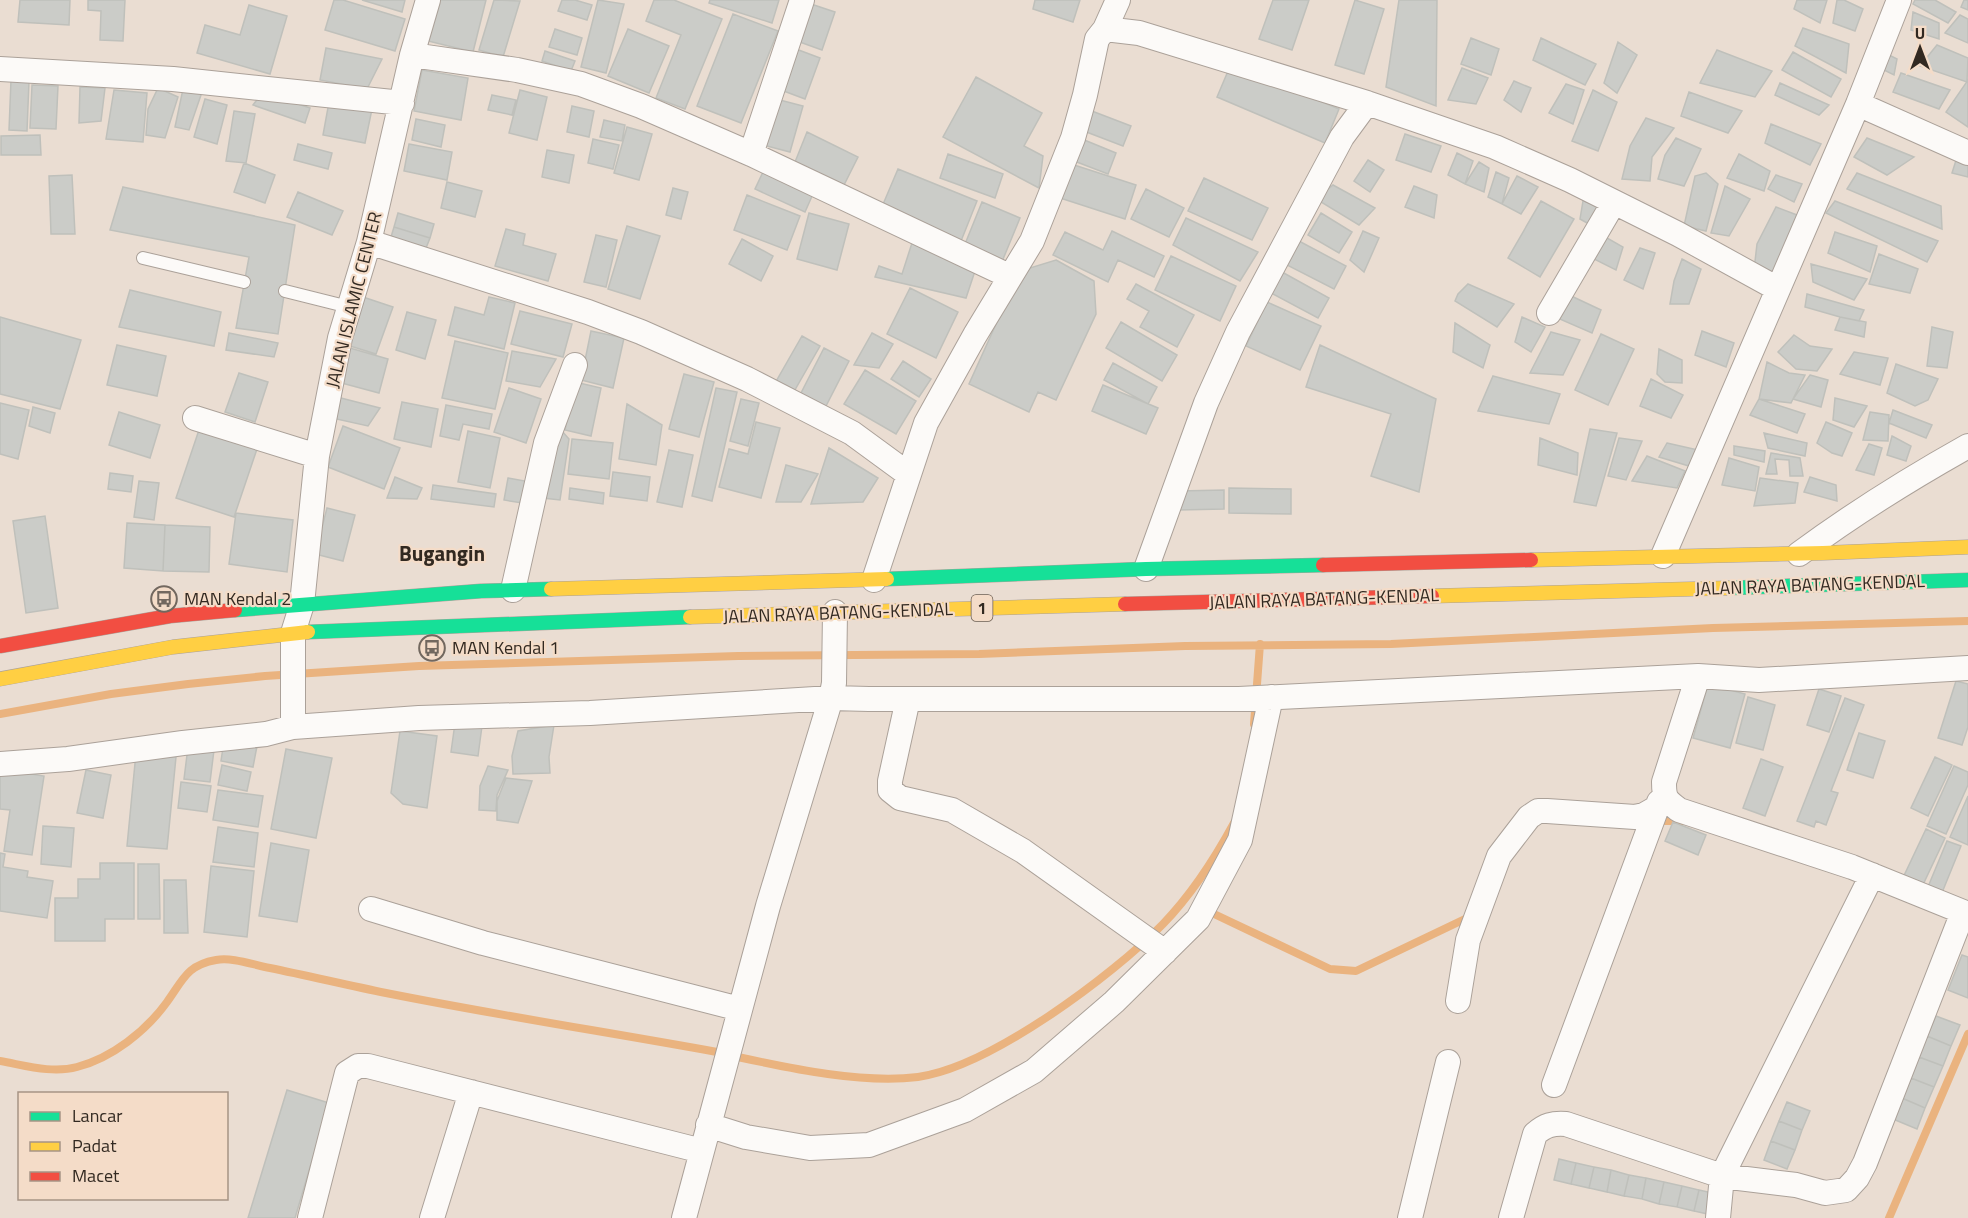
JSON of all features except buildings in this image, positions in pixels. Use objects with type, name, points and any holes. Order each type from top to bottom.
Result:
[{"type":"highway","name":"JALAN RAYA BATANG-KENDAL","points":[[0,645],[170,616],[302,604],[513,590],[874,580],[1146,569],[1799,554],[1968,547]]},
{"type":"highway","name":"JALAN RAYA BATANG-KENDAL","points":[[0,679],[173,646],[294,641],[472,625],[835,612],[1968,580]]},
{"type":"street","name":"JALAN ISLAMIC CENTER","points":[[293,722],[294,641],[302,604],[317,456],[340,338],[369,242],[412,55],[428,0]]},
{"type":"street","points":[[751,154],[802,0]]},
{"type":"street","points":[[874,580],[926,423],[1009,276],[1032,241],[1072,138],[1085,95],[1097,39],[1105,29],[1118,0]]},
{"type":"street","points":[[1663,556],[1858,104],[1899,0]]},
{"type":"street","points":[[1105,29],[1139,33],[1367,103],[1495,147],[1678,234],[1778,289]]},
{"type":"street","points":[[412,55],[517,70],[581,84],[641,106],[751,154],[1009,276]]},
{"type":"street","points":[[0,69],[174,79],[402,103]]},
{"type":"street","points":[[1146,569],[1206,403],[1238,332],[1342,137],[1367,103]]},
{"type":"street","points":[[1858,104],[1968,153]]},
{"type":"street","points":[[1550,312],[1614,202]]},
{"type":"street","points":[[369,242],[588,312],[641,332],[747,379],[852,433],[908,474]]},
{"type":"street","points":[[513,590],[546,442],[574,365]]},
{"type":"street","points":[[195,418],[317,456]]},
{"type":"street","points":[[1799,554],[1849,517],[1910,478],[1968,446]]},
{"type":"street","points":[[684,1218],[788,838],[832,691],[835,612]]},
{"type":"street","points":[[0,764],[68,759],[266,734],[293,722],[590,713],[832,691],[908,699],[1239,699],[1698,676],[1759,680],[1968,668]]},
{"type":"street","points":[[1554,1085],[1658,807],[1698,676]]},
{"type":"street","points":[[708,1125],[746,1137],[810,1148],[869,1145],[965,1110],[1034,1071],[1114,1002],[1160,948],[1198,920],[1240,840],[1268,697]]},
{"type":"street","points":[[908,699],[890,790],[900,798],[952,810],[1023,851],[1160,948]]},
{"type":"street","points":[[1511,1218],[1535,1134],[1543,1127],[1556,1123],[1566,1124],[1722,1176],[1796,1185],[1825,1193],[1846,1190],[1857,1178],[1865,1163],[1965,913],[1872,875],[1679,810],[1667,801],[1664,794],[1664,782]]},
{"type":"street","points":[[1458,1001],[1468,940],[1499,856],[1529,817],[1538,811],[1547,811],[1635,817],[1658,807]]},
{"type":"street","points":[[1718,1218],[1722,1176],[1872,875]]},
{"type":"street","points":[[371,909],[483,943],[740,1010]]},
{"type":"street","points":[[1410,1218],[1448,1062]]},
{"type":"street","points":[[310,1218],[347,1073],[358,1066],[368,1066],[702,1152]]},
{"type":"street","points":[[432,1218],[471,1092]]},
{"type":"lane","points":[[142,258],[244,282]]},
{"type":"lane","points":[[285,291],[349,307]]},
{"type":"waterway","points":[[0,714],[111,694],[188,684],[265,676],[419,666],[738,656],[979,654],[1185,646],[1391,644],[1713,628],[1968,621]]},
{"type":"waterway","points":[[1254,724],[1260,644]]},
{"type":"waterway","points":[[1657,821],[1684,821]]},
{"type":"waterway","points":[[733,1056],[825,1074],[896,1079],[918,1077],[947,1070],[979,1056],[1014,1038],[1082,993],[1141,945],[1174,913],[1193,889],[1234,823]]},
{"type":"waterway","points":[[1212,913],[1330,969],[1356,971],[1467,918],[1470,914]]},
{"type":"waterway","points":[[0,1061],[58,1070],[90,1063],[115,1050],[139,1033],[159,1013],[182,980],[192,970],[206,962],[223,959],[427,1001],[717,1052]]},
{"type":"waterway","points":[[1889,1218],[1968,1034]]},
{"type":"traffic: fast","points":[[887,579],[1323,565]]},
{"type":"traffic: fast","points":[[1728,588],[1968,580]]},
{"type":"traffic: fast","points":[[235,610],[481,591],[551,589]]},
{"type":"traffic: fast","points":[[308,632],[690,617]]},
{"type":"traffic: slow","points":[[1531,560],[1968,547]]},
{"type":"traffic: slow","points":[[551,589],[887,579]]},
{"type":"traffic: slow","points":[[1432,596],[1728,588]]},
{"type":"traffic: slow","points":[[690,617],[1125,604]]},
{"type":"traffic: slow","points":[[0,679],[173,647],[308,632]]},
{"type":"traffic: jam","points":[[1323,565],[1531,560]]},
{"type":"traffic: jam","points":[[1125,604],[1432,596]]},
{"type":"traffic: jam","points":[[0,646],[170,616],[235,610]]},
{"type":"place","name":"MAN Kendal 2","points":[[164,599]]},
{"type":"place","name":"MAN Kendal 1","points":[[432,648]]},
{"type":"district","name":"Bugangin","points":[[442,554]]}]
